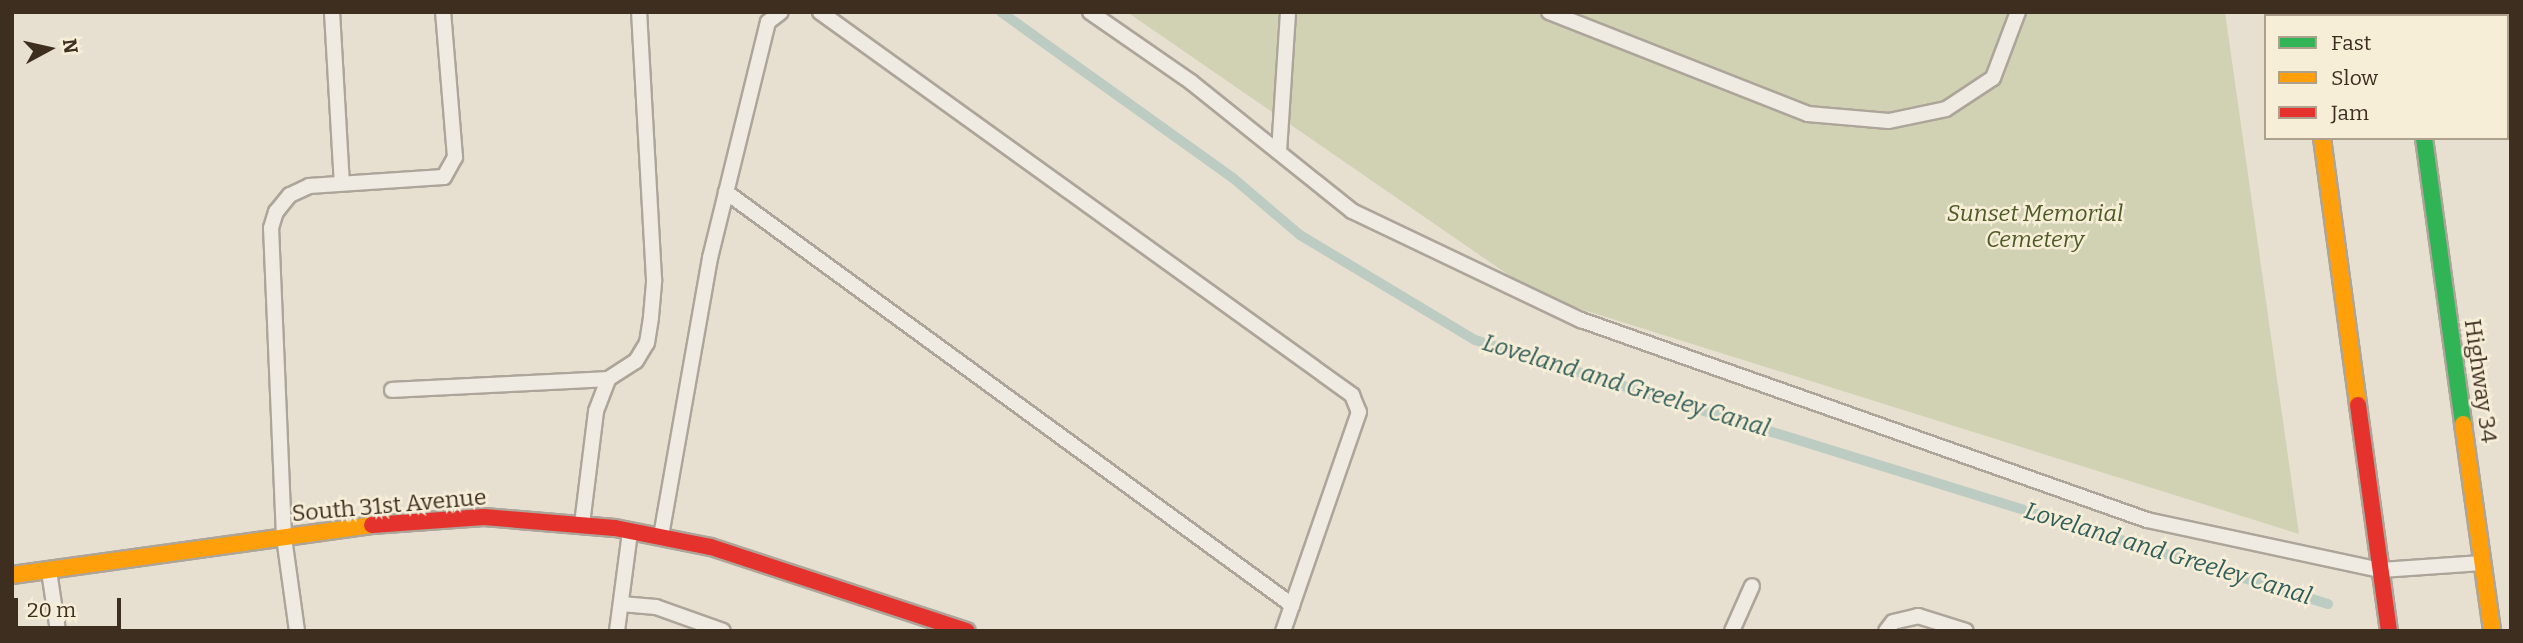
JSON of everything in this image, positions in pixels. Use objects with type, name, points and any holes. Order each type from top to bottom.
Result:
[{"type":"main road","points":[[2322,140],[2389,631]]},
{"type":"main road","name":"Highway 34","points":[[2424,140],[2493,631]]},
{"type":"main road","name":"South 31st Avenue","points":[[12,575],[284,537],[484,517],[631,531],[711,547],[967,631]]},
{"type":"lane","points":[[332,12],[342,183]]},
{"type":"lane","points":[[297,631],[284,537],[271,228],[276,212],[290,195],[309,186],[444,177],[452,165],[443,12]]},
{"type":"lane","points":[[392,390],[608,379],[636,360],[647,344],[654,279],[639,12]]},
{"type":"lane","points":[[661,537],[710,258],[768,22],[781,12]]},
{"type":"lane","points":[[820,12],[1352,395],[1359,412],[1283,631]]},
{"type":"lane","points":[[1090,12],[1191,82],[1352,211],[1581,320],[2147,520],[2381,570],[2483,562]]},
{"type":"lane","points":[[1279,152],[1288,12]]},
{"type":"lane","points":[[1549,12],[1808,114],[1889,121],[1946,109],[1993,78],[2018,12]]},
{"type":"lane","points":[[726,192],[1292,605]]},
{"type":"lane","points":[[582,525],[596,411],[608,379]]},
{"type":"lane","points":[[617,631],[631,531]]},
{"type":"lane","points":[[49,570],[58,631]]},
{"type":"lane","points":[[1732,631],[1752,586]]},
{"type":"lane","points":[[621,604],[656,607],[723,631]]},
{"type":"lane","points":[[1886,631],[1894,622],[1918,616],[1966,631]]},
{"type":"green space","name":"Sunset Memorial Cemetery","points":[[1127,12],[2225,12],[2299,534],[1539,296]]},
{"type":"waterway","name":"Loveland and Greeley Canal","points":[[1001,12],[1233,178],[1300,235],[1475,340],[2328,604]]},
{"type":"traffic: fast","points":[[2424,140],[2463,424]]},
{"type":"traffic: slow","points":[[2322,140],[2358,405]]},
{"type":"traffic: slow","points":[[2463,424],[2492,631]]},
{"type":"traffic: slow","points":[[12,575],[372,525]]},
{"type":"traffic: jam","points":[[2358,405],[2389,631]]},
{"type":"traffic: jam","points":[[372,525],[484,517],[615,528],[711,547],[967,631]]}]
